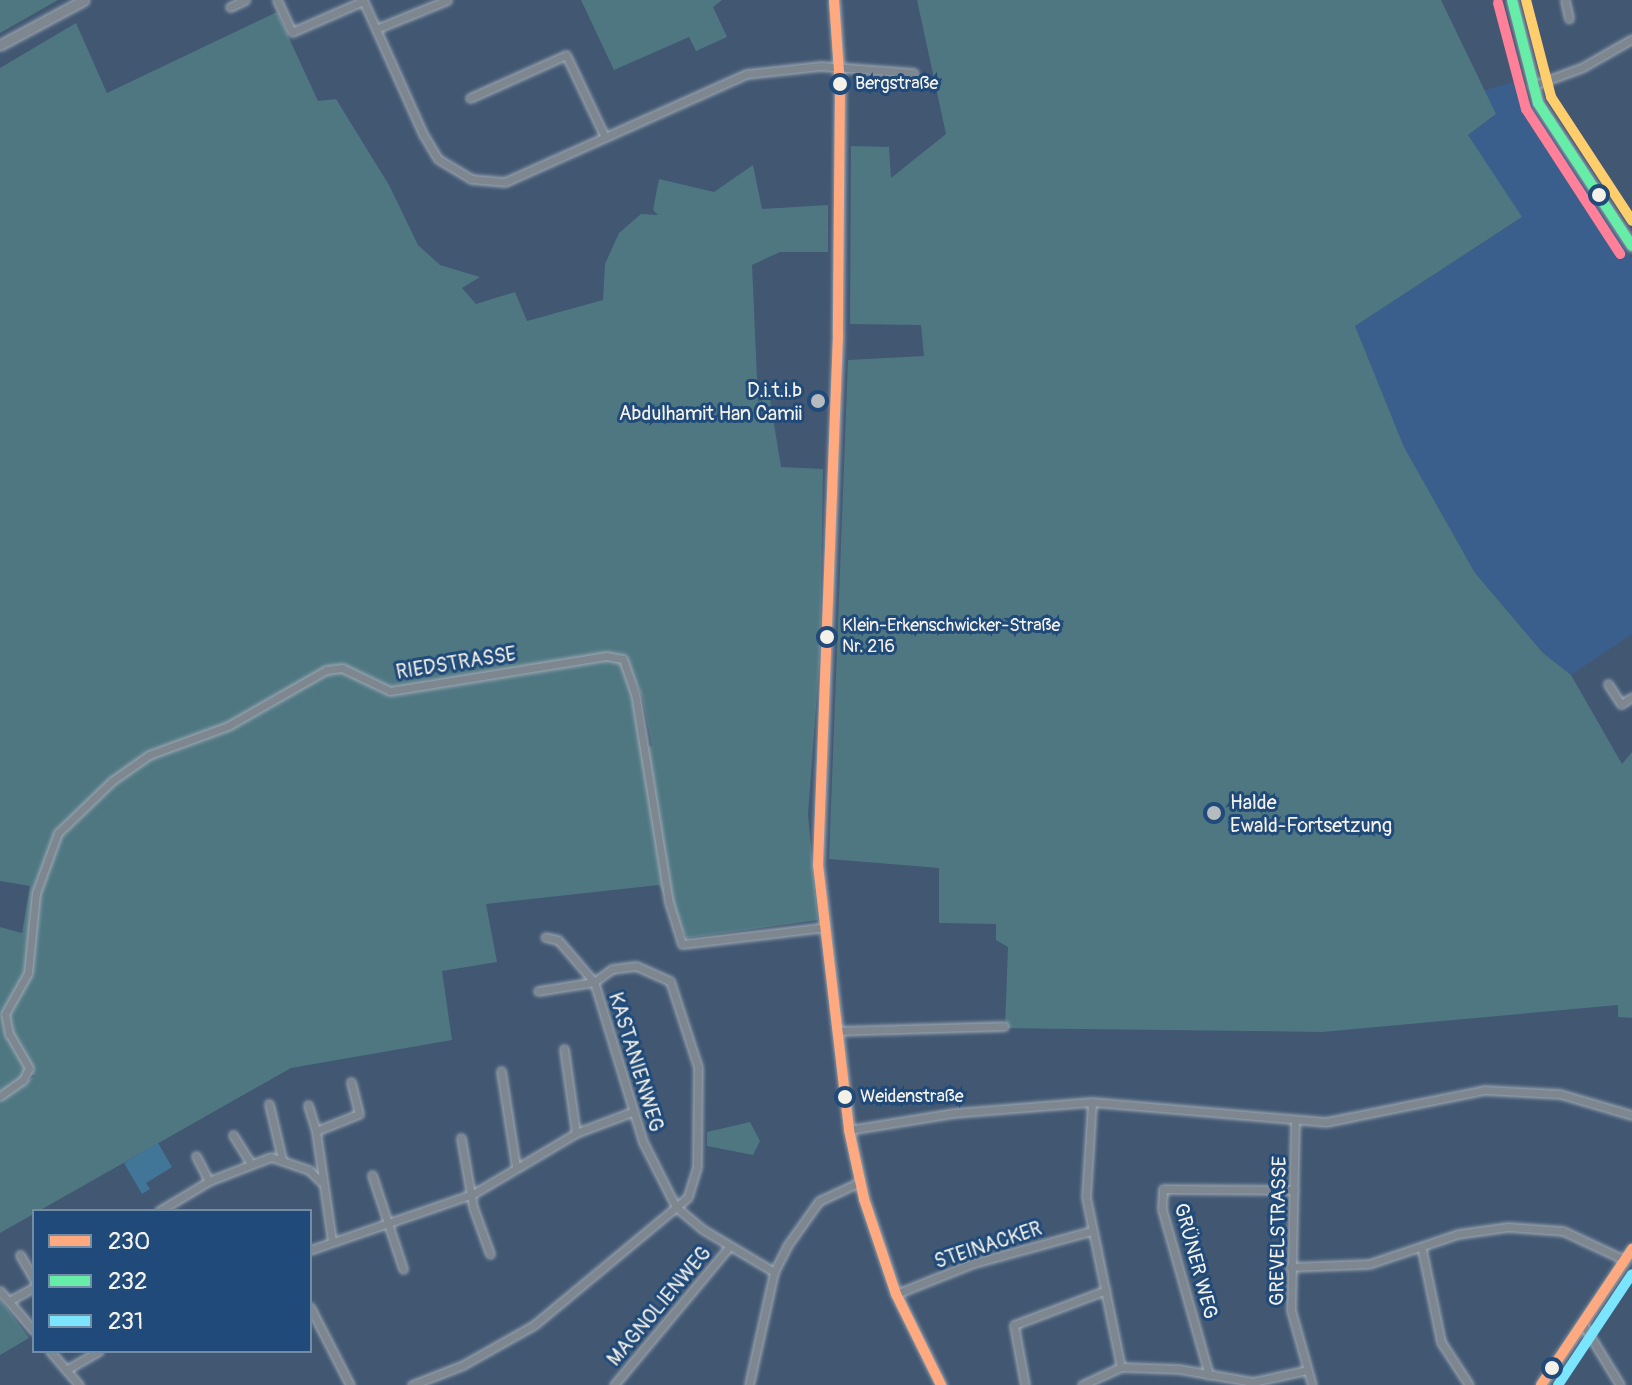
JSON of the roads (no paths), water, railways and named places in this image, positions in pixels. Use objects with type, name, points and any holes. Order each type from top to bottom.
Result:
[{"type":"street","points":[[0,45],[84,0]]},
{"type":"street","points":[[230,7],[245,0]]},
{"type":"street","points":[[277,0],[292,32],[363,0],[423,134],[438,159],[460,174],[505,182],[747,74],[840,67],[914,73]]},
{"type":"street","points":[[376,29],[447,0]]},
{"type":"street","points":[[834,0],[840,67],[836,430],[817,793],[826,927],[849,1130],[860,1182],[896,1294],[941,1385]]},
{"type":"street","points":[[1512,0],[1532,86],[1544,114],[1632,246]]},
{"type":"street","points":[[1565,0],[1569,19]]},
{"type":"street","points":[[1532,86],[1583,67],[1632,39]]},
{"type":"street","points":[[470,98],[566,55],[605,137]]},
{"type":"street","name":"RIEDSTRASSE","points":[[0,1096],[23,1080],[29,1068],[9,1034],[5,1014],[28,973],[36,893],[58,833],[112,781],[149,755],[238,721],[326,670],[342,668],[390,691],[606,656],[623,659],[635,693],[669,902],[682,944],[826,927]]},
{"type":"street","points":[[1608,684],[1621,704],[1632,697]]},
{"type":"street","name":"KASTANIENWEG","points":[[538,991],[594,982],[612,969],[636,966],[666,978],[691,1034],[702,1099],[701,1137],[694,1183],[676,1207],[632,1112],[614,1035],[594,982],[558,940],[545,937]]},
{"type":"street","points":[[838,1031],[1004,1026]]},
{"type":"street","points":[[564,1049],[576,1133]]},
{"type":"street","points":[[501,1071],[516,1167]]},
{"type":"street","points":[[316,1131],[359,1114],[351,1082]]},
{"type":"street","points":[[849,1130],[954,1113],[1092,1102],[1295,1122],[1358,1118],[1484,1090],[1560,1094],[1632,1115]]},
{"type":"street","points":[[1092,1102],[1085,1160],[1091,1231],[1121,1367]]},
{"type":"street","points":[[269,1104],[282,1159]]},
{"type":"street","points":[[308,1105],[316,1131],[320,1181],[332,1241]]},
{"type":"street","points":[[312,1249],[386,1227],[473,1194],[576,1133],[632,1112]]},
{"type":"street","name":"GREVELSTRASSE","points":[[1295,1122],[1291,1310],[1312,1385]]},
{"type":"street","points":[[233,1135],[251,1164]]},
{"type":"street","points":[[461,1138],[490,1254]]},
{"type":"street","points":[[196,1156],[209,1181]]},
{"type":"street","points":[[162,1209],[209,1181],[251,1164],[282,1159],[309,1170],[320,1181]]},
{"type":"street","points":[[372,1175],[386,1227],[403,1269]]},
{"type":"street","points":[[749,1385],[774,1272],[819,1201],[860,1182]]},
{"type":"street","name":"GRÜNER WEG","points":[[1209,1375],[1162,1209],[1163,1189],[1294,1190]]},
{"type":"street","points":[[412,1385],[463,1365],[534,1325],[676,1207],[729,1247],[774,1272]]},
{"type":"street","points":[[1290,1267],[1350,1267],[1422,1250],[1482,1229],[1532,1227],[1563,1231],[1625,1260]]},
{"type":"street","name":"STEINACKER","points":[[896,1294],[971,1264],[1091,1231]]},
{"type":"street","name":"MAGNOLIENWEG","points":[[614,1385],[729,1247]]},
{"type":"street","points":[[1541,1385],[1584,1326],[1632,1249]]},
{"type":"street","points":[[1422,1250],[1441,1342],[1469,1385]]},
{"type":"street","points":[[20,1255],[32,1276]]},
{"type":"street","points":[[9,1301],[32,1288]]},
{"type":"street","points":[[1025,1385],[1014,1325],[1106,1290]]},
{"type":"street","points":[[0,1291],[32,1329]]},
{"type":"street","points":[[312,1311],[350,1385]]},
{"type":"street","points":[[1584,1326],[1620,1385]]},
{"type":"street","points":[[52,1353],[79,1385]]},
{"type":"street","points":[[66,1370],[96,1353]]},
{"type":"street","points":[[1082,1385],[1121,1367],[1131,1366],[1253,1382],[1307,1370]]},
{"type":"place","name":"Bergstraße","points":[[840,84]]},
{"type":"place","name":"D.i.t.i.b Abdulhamit Han Camii","points":[[818,401]]},
{"type":"place","name":"Klein-Erkenschwicker-Straße Nr. 216","points":[[827,637]]},
{"type":"place","name":"Halde Ewald-Fortsetzung","points":[[1214,813]]},
{"type":"place","name":"Weidenstraße","points":[[845,1097]]}]
